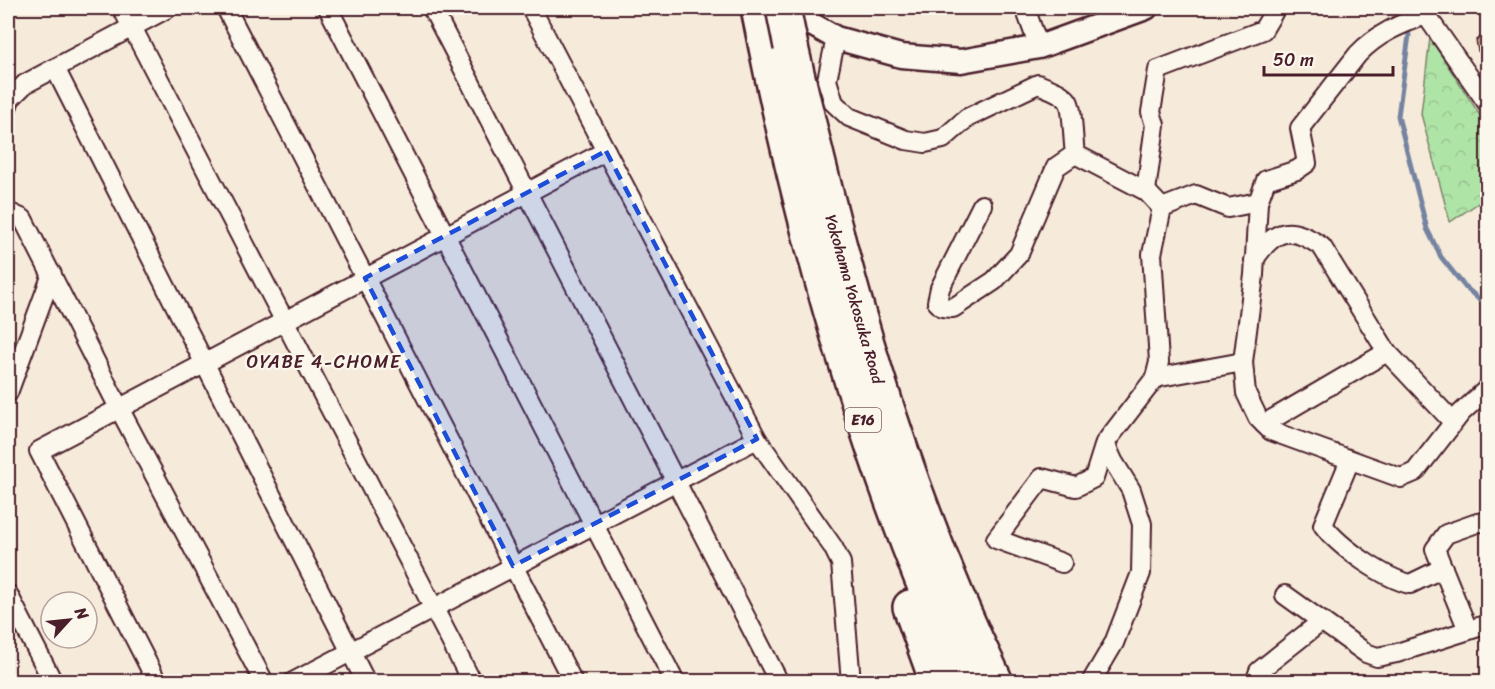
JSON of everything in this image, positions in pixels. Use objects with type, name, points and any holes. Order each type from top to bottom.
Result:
[{"type":"highway","name":"Yokohama Yokosuka Road","points":[[758,8],[778,48],[887,411],[938,551],[996,681]]},
{"type":"highway","name":"Yokohama Yokosuka Road","points":[[783,8],[778,48],[787,151],[826,300],[856,400],[890,500],[965,681]]},
{"type":"highway","points":[[787,151],[802,257],[817,318],[896,568],[937,681]]},
{"type":"highway","points":[[887,411],[973,593],[1021,681]]},
{"type":"street","points":[[122,8],[472,681]]},
{"type":"street","points":[[8,105],[10,99],[25,84],[168,8]]},
{"type":"street","points":[[226,8],[573,681]]},
{"type":"street","points":[[328,8],[675,681]]},
{"type":"street","points":[[432,8],[779,681]]},
{"type":"street","points":[[531,8],[757,439],[833,547],[841,563],[851,681]]},
{"type":"street","points":[[783,8],[836,38],[901,56],[961,61],[1039,47],[1146,8]]},
{"type":"street","points":[[1025,8],[1039,47]]},
{"type":"street","points":[[1146,191],[1155,125],[1151,112],[1158,70],[1263,30],[1273,13],[1273,8]]},
{"type":"street","points":[[1488,104],[1422,14],[1396,26],[1363,49],[1300,128],[1306,163],[1297,170],[1266,180],[1258,202],[1254,275],[1244,362],[1246,393],[1258,418],[1271,431],[1401,478],[1414,472],[1453,422],[1488,388]]},
{"type":"street","points":[[836,38],[827,80],[834,103],[849,117],[906,140],[925,143],[943,139],[968,118],[1038,84],[1068,100],[1072,113],[1075,154]]},
{"type":"street","points":[[55,68],[366,681]]},
{"type":"street","points":[[158,681],[39,451],[606,151]]},
{"type":"street","points":[[1075,154],[1146,191],[1162,208]]},
{"type":"street","points":[[982,205],[940,288],[937,302],[942,308],[953,308],[994,281],[1019,254],[1056,167],[1075,154]]},
{"type":"street","points":[[1162,208],[1196,195],[1228,208],[1258,202]]},
{"type":"street","points":[[1062,563],[996,539],[1042,478],[1076,487],[1094,478],[1106,443],[1155,378],[1160,362],[1152,254],[1162,208]]},
{"type":"street","points":[[8,212],[23,219],[119,408],[264,681]]},
{"type":"street","points":[[1254,260],[1266,242],[1279,234],[1293,233],[1308,237],[1322,247],[1387,352],[1453,422]]},
{"type":"street","points":[[8,393],[52,274]]},
{"type":"street","points":[[1264,424],[1387,352]]},
{"type":"street","points":[[1155,378],[1244,362]]},
{"type":"street","points":[[293,681],[757,439]]},
{"type":"street","points":[[1091,681],[1114,643],[1141,573],[1142,524],[1131,490],[1113,461],[1106,443]]},
{"type":"street","points":[[1350,460],[1323,525],[1333,538],[1395,580],[1410,584],[1443,568]]},
{"type":"street","points":[[1468,630],[1435,549],[1446,534],[1488,521]]},
{"type":"street","points":[[8,594],[53,681]]},
{"type":"street","points":[[1285,595],[1366,653],[1377,657],[1397,653],[1488,624]]},
{"type":"street","points":[[1255,681],[1259,671],[1322,621]]},
{"type":"highlighted area","points":[[606,151],[757,439],[513,566],[365,278]]},
{"type":"green space","points":[[1430,38],[1487,126],[1487,197],[1450,222],[1421,114]]},
{"type":"building","points":[[1488,33],[1488,62],[1478,51],[1476,40]]},
{"type":"waterway","points":[[1399,8],[1409,35],[1398,116],[1427,229],[1441,257],[1465,287],[1488,307]]},
{"type":"district","name":"OYABE 4-CHOME","points":[[324,362]]}]
